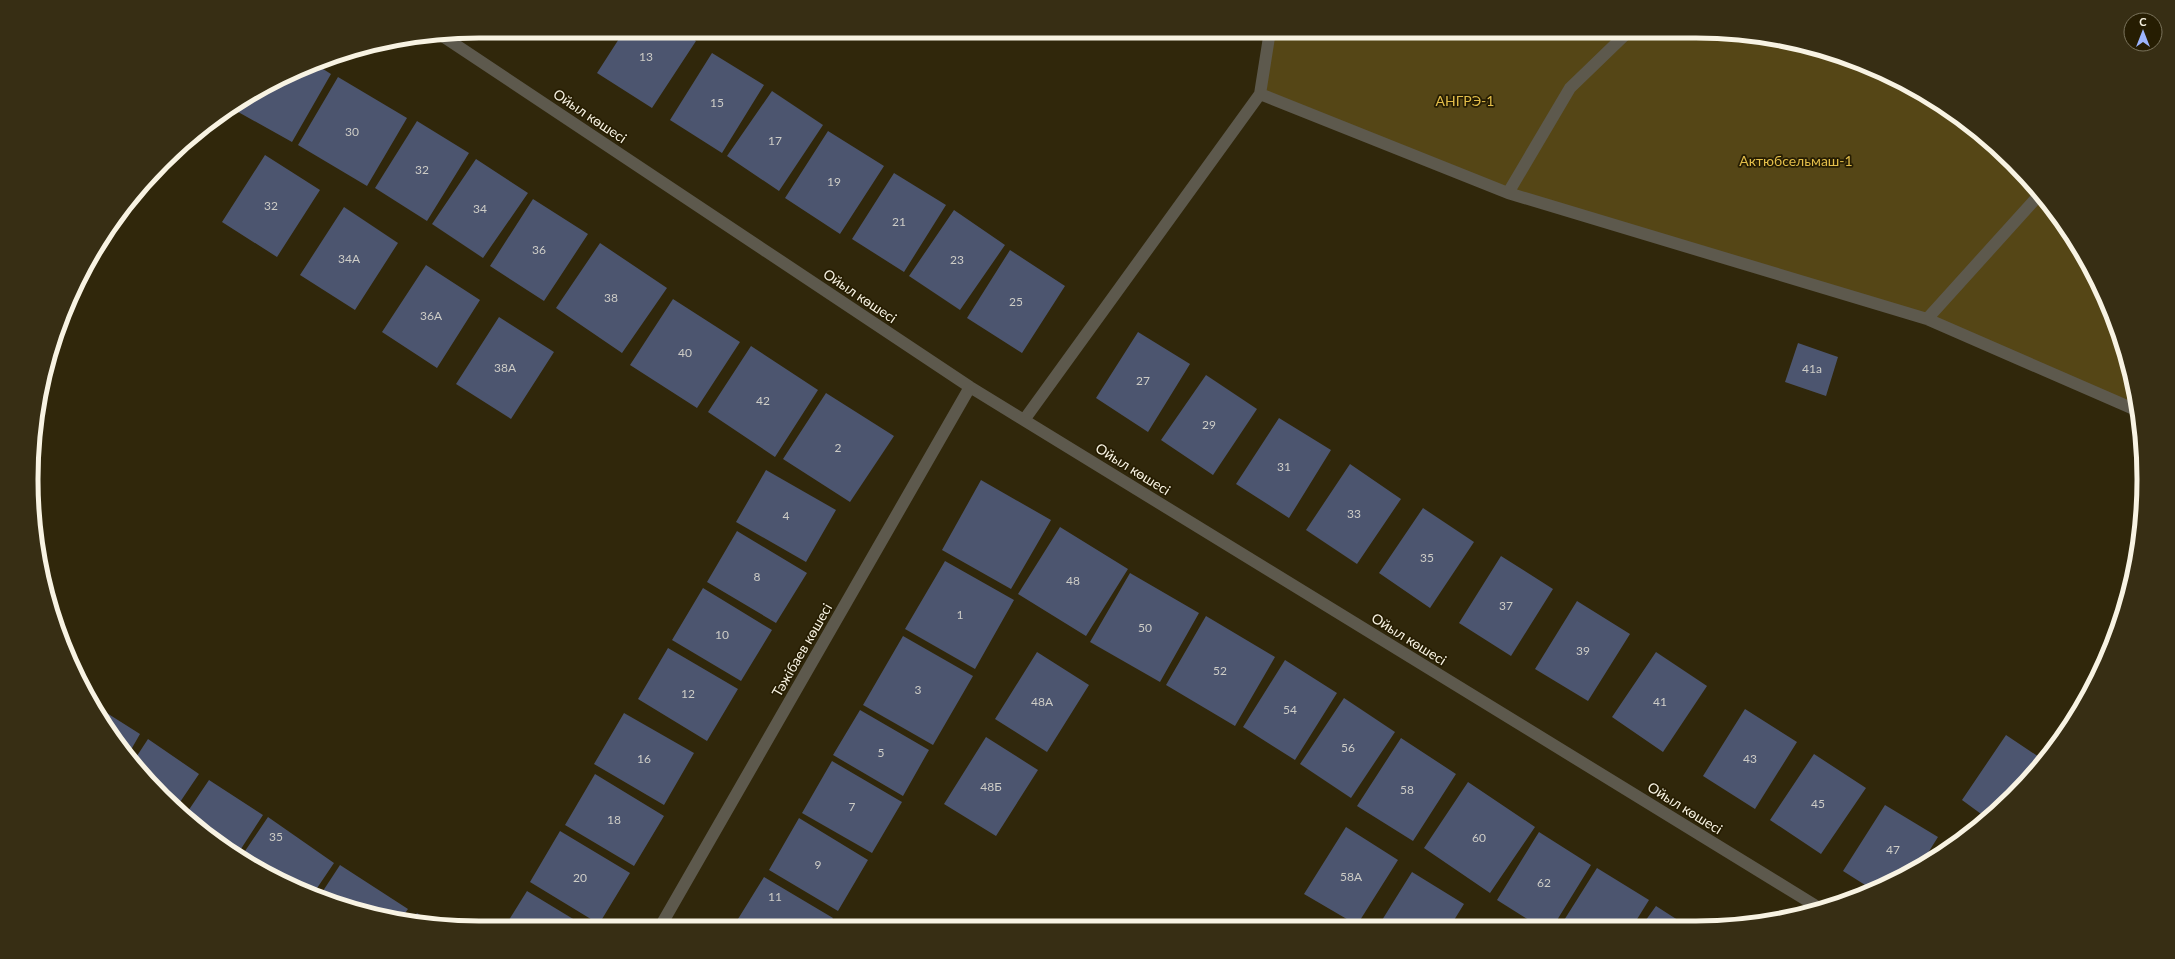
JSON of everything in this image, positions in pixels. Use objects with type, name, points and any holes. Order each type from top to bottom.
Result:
[{"type":"street","points":[[1024,420],[1260,94],[1269,38]]},
{"type":"street","points":[[1508,193],[1570,88],[1622,38]]},
{"type":"street","name":"Ойыл көшесі","points":[[448,39],[970,387],[1814,905]]},
{"type":"street","points":[[1260,94],[1508,193],[1927,319],[2131,408]]},
{"type":"street","points":[[1927,319],[2036,199]]},
{"type":"street","name":"Тәжібаев көшесі","points":[[664,921],[970,387]]},
{"type":"green space","name":"Актюбсельмаш-1","points":[[1269,38],[1724,39],[1782,46],[1837,61],[1891,84],[1941,112],[1987,148],[2008,167],[2027,188],[2063,234],[2091,284],[2114,338],[2129,393],[2131,409],[1902,311],[1508,193],[1260,94]]},
{"type":"building","points":[[620,38],[692,38],[696,41],[652,108],[597,73]]},
{"type":"building","points":[[712,53],[764,85],[722,153],[670,120]]},
{"type":"building","points":[[321,68],[331,74],[292,142],[236,111],[284,84]]},
{"type":"building","points":[[338,77],[407,118],[367,186],[298,145]]},
{"type":"building","points":[[772,91],[823,125],[779,191],[727,156]]},
{"type":"building","points":[[417,121],[469,153],[427,221],[375,188]]},
{"type":"building","points":[[828,131],[884,166],[840,234],[785,198]]},
{"type":"building","points":[[265,155],[320,190],[277,257],[222,222]]},
{"type":"building","points":[[476,159],[528,193],[483,258],[432,224]]},
{"type":"building","points":[[894,173],[946,205],[904,272],[852,239]]},
{"type":"building","points":[[533,199],[588,234],[544,301],[490,266]]},
{"type":"building","points":[[344,207],[398,243],[355,310],[300,275]]},
{"type":"building","points":[[954,210],[1005,245],[960,310],[909,276]]},
{"type":"building","points":[[600,243],[667,288],[622,353],[556,308]]},
{"type":"building","points":[[1010,250],[1065,286],[1022,353],[967,318]]},
{"type":"building","points":[[426,265],[480,300],[437,368],[382,332]]},
{"type":"building","points":[[673,299],[740,342],[697,408],[630,365]]},
{"type":"building","points":[[499,317],[554,352],[511,419],[456,384]]},
{"type":"building","points":[[1138,332],[1190,364],[1148,432],[1096,398]]},
{"type":"building","points":[[1798,343],[1838,357],[1826,396],[1785,382]]},
{"type":"building","points":[[751,346],[818,390],[775,457],[708,412]]},
{"type":"building","points":[[1206,375],[1257,409],[1213,475],[1161,440]]},
{"type":"building","points":[[826,393],[894,436],[850,502],[783,459]]},
{"type":"building","points":[[1279,418],[1331,450],[1289,518],[1236,484]]},
{"type":"building","points":[[1350,464],[1401,499],[1357,564],[1306,530]]},
{"type":"building","points":[[766,470],[836,510],[806,562],[736,522]]},
{"type":"building","points":[[981,480],[1051,520],[1011,589],[942,550]]},
{"type":"building","points":[[1423,508],[1474,542],[1430,608],[1379,573]]},
{"type":"building","points":[[1060,527],[1128,569],[1086,636],[1018,594]]},
{"type":"building","points":[[737,531],[807,573],[776,623],[707,582]]},
{"type":"building","points":[[1501,556],[1553,589],[1511,656],[1459,623]]},
{"type":"building","points":[[945,561],[1014,600],[975,669],[905,629]]},
{"type":"building","points":[[1130,573],[1199,613],[1160,682],[1090,642]]},
{"type":"building","points":[[703,588],[772,630],[741,681],[672,640]]},
{"type":"building","points":[[1577,601],[1630,634],[1588,701],[1535,669]]},
{"type":"building","points":[[1206,616],[1275,657],[1235,726],[1166,685]]},
{"type":"building","points":[[903,636],[973,676],[933,745],[863,705]]},
{"type":"building","points":[[668,648],[738,689],[707,741],[638,699]]},
{"type":"building","points":[[1037,652],[1089,685],[1047,752],[995,719]]},
{"type":"building","points":[[1656,652],[1707,686],[1663,752],[1612,717]]},
{"type":"building","points":[[1285,660],[1337,693],[1295,760],[1243,727]]},
{"type":"building","points":[[1344,698],[1395,732],[1351,798],[1300,764]]},
{"type":"building","points":[[1745,709],[1797,742],[1755,809],[1703,776]]},
{"type":"building","points":[[860,710],[929,750],[903,796],[833,755]]},
{"type":"building","points":[[104,711],[140,734],[131,750]]},
{"type":"building","points":[[624,713],[694,753],[664,805],[594,764]]},
{"type":"building","points":[[2006,735],[2039,757],[2008,792],[1982,815],[1962,800]]},
{"type":"building","points":[[986,737],[1038,770],[996,836],[944,804]]},
{"type":"building","points":[[1401,738],[1456,774],[1413,841],[1357,806]]},
{"type":"building","points":[[148,739],[199,774],[179,803],[167,792],[136,757]]},
{"type":"building","points":[[1814,754],[1866,788],[1821,854],[1770,820]]},
{"type":"building","points":[[832,761],[902,802],[872,853],[802,813]]},
{"type":"building","points":[[595,774],[664,816],[634,866],[565,825]]},
{"type":"building","points":[[209,780],[263,815],[240,851],[188,811]]},
{"type":"building","points":[[1468,782],[1535,827],[1490,893],[1424,848]]},
{"type":"building","points":[[1885,805],[1938,837],[1926,856],[1891,875],[1867,886],[1843,871]]},
{"type":"building","points":[[268,817],[334,863],[316,889],[284,875],[244,853]]},
{"type":"building","points":[[799,818],[868,860],[838,911],[769,870]]},
{"type":"building","points":[[1346,827],[1398,860],[1360,921],[1350,921],[1304,894]]},
{"type":"building","points":[[560,831],[630,873],[601,921],[594,921],[530,882]]},
{"type":"building","points":[[1539,832],[1591,865],[1556,921],[1531,921],[1497,900]]},
{"type":"building","points":[[340,865],[408,909],[404,915],[393,913],[338,898],[322,892]]},
{"type":"building","points":[[1597,868],[1649,900],[1636,921],[1564,921]]},
{"type":"building","points":[[1412,872],[1464,904],[1453,921],[1381,921]]},
{"type":"building","points":[[764,877],[833,918],[831,921],[737,921]]},
{"type":"building","points":[[527,891],[576,921],[508,921]]},
{"type":"building","points":[[1656,906],[1679,921],[1645,921]]},
{"type":"building","points":[[417,913],[424,917],[422,917],[415,916]]},
{"type":"park label","name":"АНГРЭ-1","points":[[1465,101]]}]
